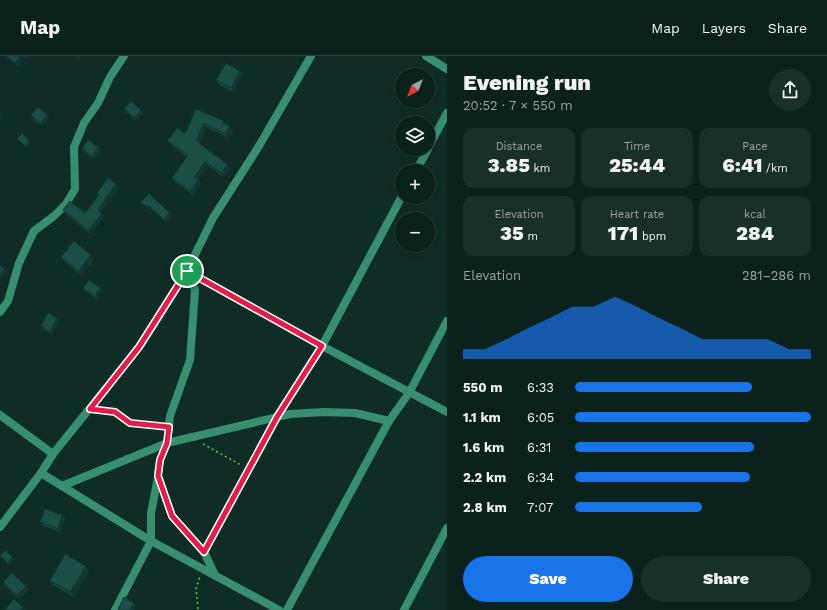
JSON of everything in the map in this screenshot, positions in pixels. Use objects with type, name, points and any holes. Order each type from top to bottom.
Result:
[{"type":"street","points":[[0,312],[8,301],[19,263],[34,231],[42,223],[54,216],[66,204],[75,189],[74,147],[84,123],[98,102],[110,77],[124,56]]},
{"type":"street","points":[[426,56],[447,69]]},
{"type":"street","points":[[0,527],[41,473],[53,454],[139,347],[187,271],[213,218],[259,146],[308,57]]},
{"type":"street","points":[[435,136],[447,113]]},
{"type":"street","points":[[204,552],[277,417],[322,346],[398,204]]},
{"type":"street","points":[[187,271],[322,346],[447,412]]},
{"type":"street","points":[[115,610],[152,541],[151,512],[160,460],[167,443],[170,416],[190,360],[195,290],[187,271]]},
{"type":"street","points":[[287,610],[389,421],[409,393],[447,321]]},
{"type":"street","points":[[62,486],[167,443],[277,417],[324,412],[355,413],[389,421]]},
{"type":"street","points":[[0,415],[53,454]]},
{"type":"street","points":[[41,473],[152,541],[279,610]]},
{"type":"street","points":[[158,476],[172,516],[204,552],[215,575]]},
{"type":"street","points":[[404,610],[447,528]]},
{"type":"path","points":[[90,409],[115,412],[130,423],[169,427]]},
{"type":"path","points":[[191,437],[249,470]]},
{"type":"path","points":[[198,609],[196,588],[202,568]]},
{"type":"building","points":[[7,56],[21,56],[15,63]]},
{"type":"building","points":[[226,63],[240,71],[231,88],[216,80]]},
{"type":"building","points":[[131,101],[141,110],[134,118],[124,109]]},
{"type":"building","points":[[38,107],[47,115],[40,123],[31,115]]},
{"type":"building","points":[[196,109],[224,121],[223,123],[230,126],[225,134],[204,123],[196,141],[227,164],[222,173],[205,162],[194,177],[198,180],[190,191],[172,178],[188,155],[168,141],[177,128],[185,134]]},
{"type":"building","points":[[22,133],[29,141],[25,146],[17,139]]},
{"type":"building","points":[[88,140],[98,147],[92,156],[82,149]]},
{"type":"building","points":[[108,178],[116,184],[98,210],[102,214],[88,230],[63,210],[70,201],[85,213],[99,195],[97,193]]},
{"type":"building","points":[[149,194],[170,213],[164,220],[148,205],[147,207],[141,202]]},
{"type":"building","points":[[74,241],[91,255],[78,271],[61,257]]},
{"type":"building","points":[[0,264],[5,269],[0,275]]},
{"type":"building","points":[[89,280],[101,288],[95,296],[83,288]]},
{"type":"building","points":[[48,313],[57,318],[50,331],[41,326]]},
{"type":"building","points":[[45,509],[62,515],[58,529],[40,522]]},
{"type":"building","points":[[5,550],[13,557],[8,563],[0,556]]},
{"type":"building","points":[[65,554],[86,566],[70,592],[50,581]]},
{"type":"building","points":[[12,573],[26,586],[17,595],[3,582]]},
{"type":"building","points":[[124,597],[134,603],[130,610],[118,609]]},
{"type":"building","points":[[14,599],[23,607],[21,610],[5,610]]},
{"type":"route","points":[[187,271],[322,346],[277,417],[204,552],[172,516],[158,476],[160,460],[167,443],[169,427],[130,423],[115,412],[90,409],[139,347],[187,271]]}]
